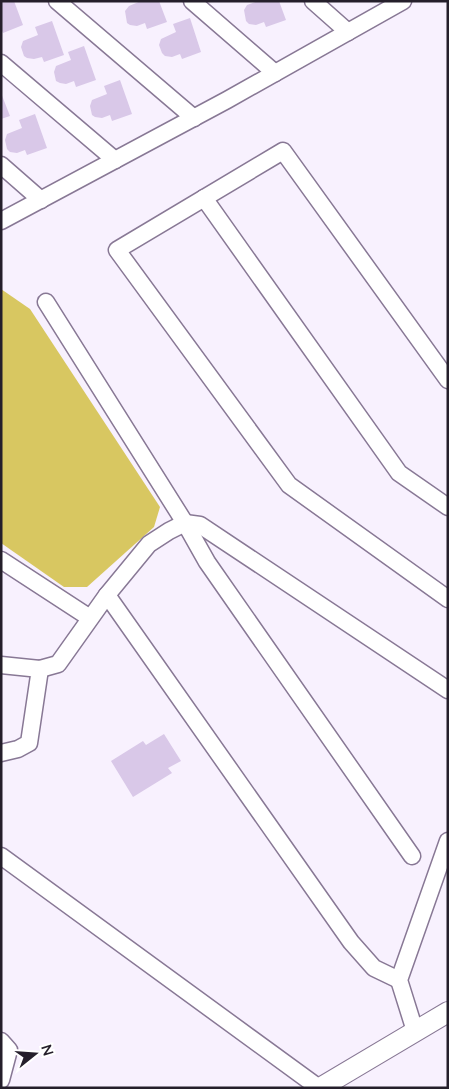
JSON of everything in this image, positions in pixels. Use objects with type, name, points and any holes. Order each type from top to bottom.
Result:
[{"type":"street","points":[[57,1],[194,118]]},
{"type":"street","points":[[192,1],[276,73]]},
{"type":"street","points":[[313,1],[348,32]]},
{"type":"street","points":[[1,221],[194,118],[404,1]]},
{"type":"street","points":[[1,63],[116,160]]},
{"type":"street","points":[[448,380],[283,151],[116,250],[289,485],[448,599]]},
{"type":"street","points":[[1,165],[41,200]]},
{"type":"street","points":[[204,198],[399,473],[448,507]]},
{"type":"street","points":[[46,302],[185,523],[207,562],[412,856]]},
{"type":"street","points":[[1,665],[40,669],[58,664],[107,594],[149,544],[185,523],[200,525],[448,690]]},
{"type":"street","points":[[1,560],[90,618]]},
{"type":"street","points":[[107,594],[351,942],[374,968],[399,980]]},
{"type":"street","points":[[1,753],[18,749],[28,742],[40,669]]},
{"type":"street","points":[[415,1031],[399,980],[448,841]]},
{"type":"street","points":[[1,856],[319,1088],[448,1012]]},
{"type":"street","points":[[1,1041],[9,1050],[1,1080]]},
{"type":"shaded area","points":[[1,289],[30,309],[160,507],[154,527],[87,587],[64,587],[1,543]]},
{"type":"building","points":[[1,1],[14,1],[23,25],[3,33],[1,29]]},
{"type":"building","points":[[141,1],[159,1],[167,22],[147,29],[145,23],[137,26],[127,23],[125,11],[129,6]]},
{"type":"building","points":[[258,1],[279,1],[286,20],[266,27],[264,22],[256,25],[249,24],[246,21],[244,10],[247,5]]},
{"type":"building","points":[[190,18],[201,52],[182,59],[180,54],[172,57],[165,56],[159,45],[161,39],[176,32],[173,24]]},
{"type":"building","points":[[52,21],[64,55],[44,62],[42,57],[34,59],[24,56],[21,47],[23,41],[38,35],[35,27]]},
{"type":"building","points":[[84,46],[96,80],[76,87],[74,81],[66,84],[56,81],[54,72],[56,66],[71,60],[68,52]]},
{"type":"building","points":[[120,80],[132,114],[112,121],[110,115],[102,118],[92,115],[90,106],[92,100],[107,94],[104,86]]},
{"type":"building","points":[[1,93],[10,116],[1,119]]},
{"type":"building","points":[[35,114],[47,148],[27,155],[25,150],[17,153],[10,152],[7,149],[5,140],[7,134],[22,128],[19,120]]},
{"type":"building","points":[[164,734],[181,761],[168,768],[172,773],[133,797],[111,761],[143,741],[146,745]]}]
